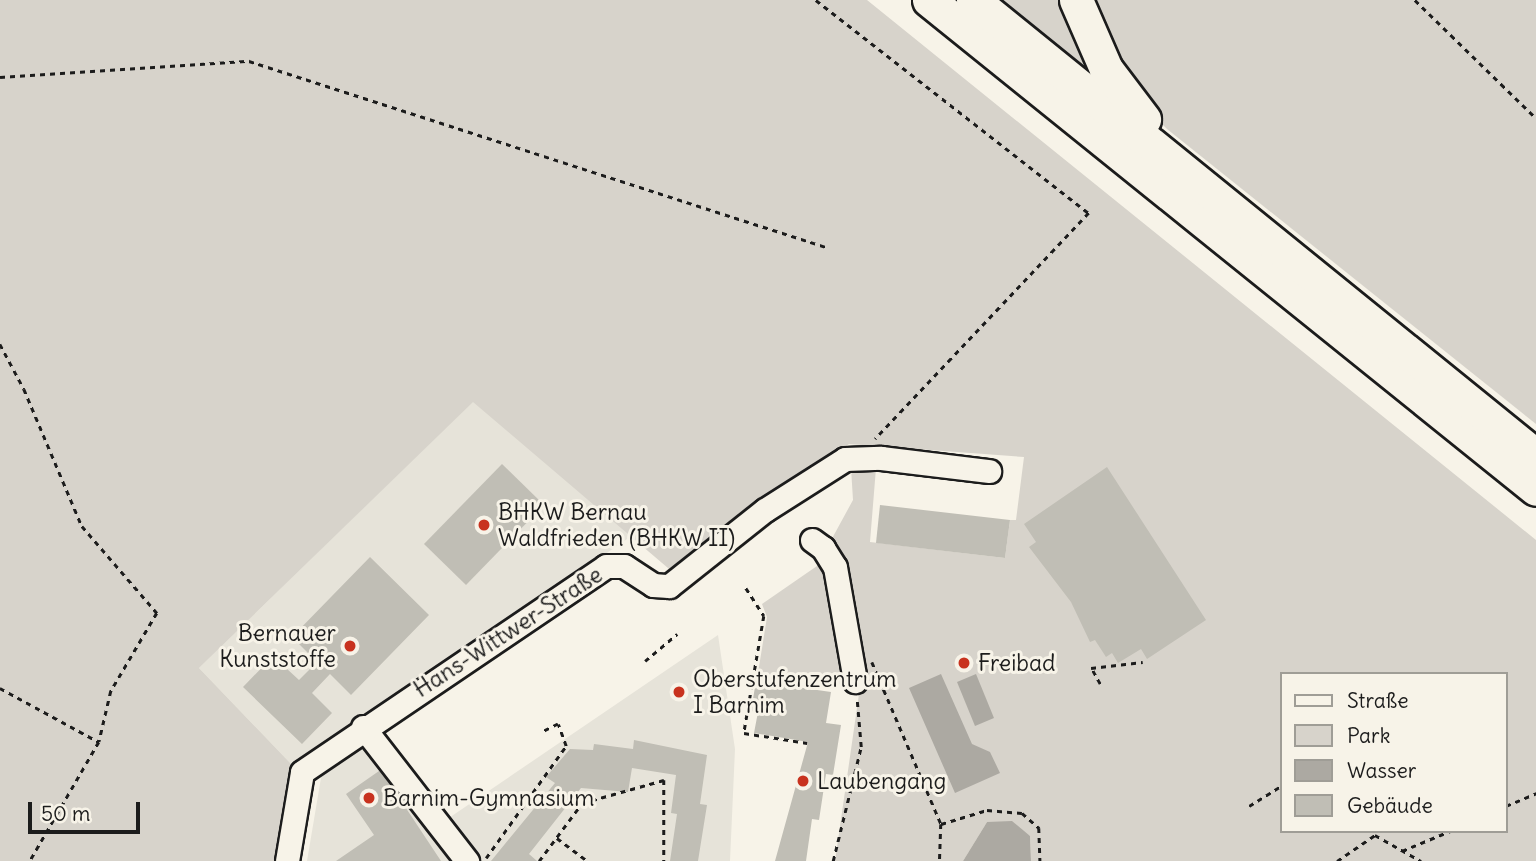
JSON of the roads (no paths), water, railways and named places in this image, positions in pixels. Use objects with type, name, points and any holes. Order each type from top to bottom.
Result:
[{"type":"highway","points":[[929,0],[1536,489]]},
{"type":"highway","points":[[973,0],[1536,456]]},
{"type":"highway","points":[[1076,0],[1106,69],[1136,110],[1173,147],[1182,167]]},
{"type":"street","name":"Hans-Wittwer-Straße","points":[[287,861],[302,772],[363,727],[606,566],[624,566],[653,585],[670,586],[824,470],[859,456],[989,471]]},
{"type":"street","points":[[812,540],[823,548],[835,568],[855,681]]},
{"type":"street","points":[[363,727],[467,861]]},
{"type":"water","points":[[941,674],[972,744],[990,752],[1000,773],[955,793],[909,688]]},
{"type":"water","points":[[976,674],[994,718],[975,726],[957,682]]},
{"type":"water","points":[[1012,821],[1030,836],[1031,861],[963,861],[987,822]]},
{"type":"place","name":"BHKW Bernau Waldfrieden (BHKW II)","points":[[484,525]]},
{"type":"place","name":"Bernauer Kunststoffe","points":[[350,646]]},
{"type":"place","name":"Freibad","points":[[964,663]]},
{"type":"place","name":"Oberstufenzentrum I Barnim","points":[[679,692]]},
{"type":"place","name":"Laubengang","points":[[803,781]]},
{"type":"place","name":"Barnim-Gymnasium","points":[[369,798]]}]
